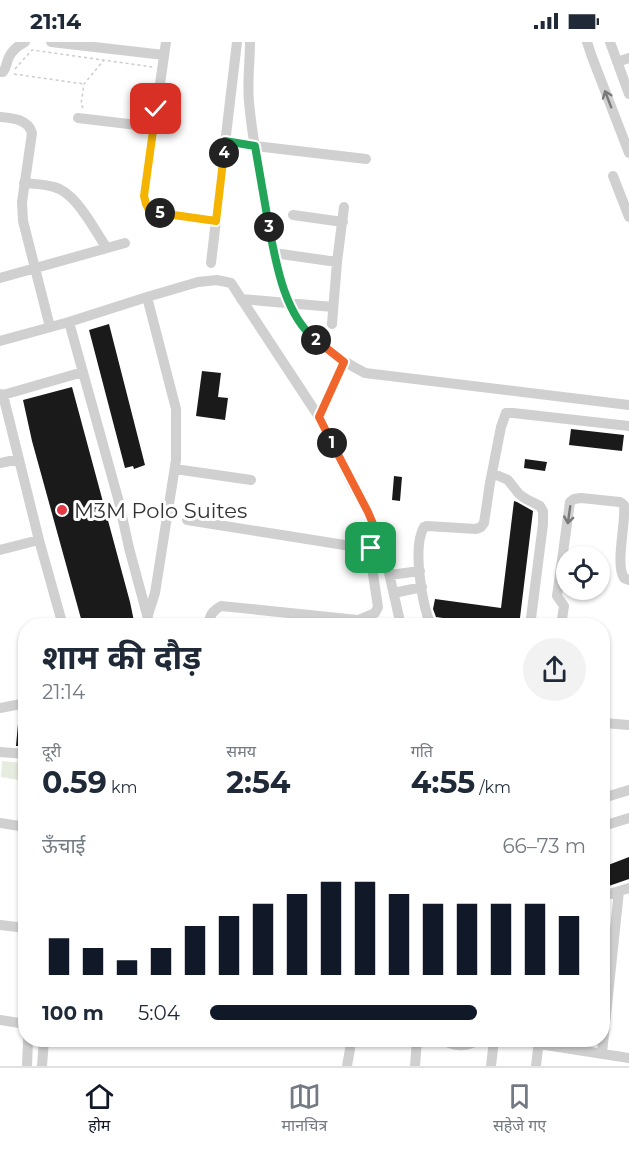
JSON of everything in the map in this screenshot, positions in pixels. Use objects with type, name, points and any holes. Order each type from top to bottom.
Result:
[{"type":"street","points":[[0,72],[6,69],[14,51],[25,42]]},
{"type":"street","points":[[51,42],[164,55]]},
{"type":"street","points":[[166,42],[144,196],[146,204],[153,212],[216,221]]},
{"type":"street","points":[[212,263],[237,42]]},
{"type":"street","points":[[250,42],[249,99],[274,254],[283,287],[302,326],[312,337],[344,362],[365,373],[629,405]]},
{"type":"street","points":[[587,42],[629,153]]},
{"type":"street","points":[[610,42],[628,91]]},
{"type":"street","points":[[617,62],[629,58]]},
{"type":"street","points":[[81,113],[154,127]]},
{"type":"street","points":[[0,117],[13,118],[27,123],[32,133],[22,202],[23,221],[50,327]]},
{"type":"street","points":[[225,141],[366,159]]},
{"type":"street","points":[[613,176],[629,217]]},
{"type":"street","points":[[24,183],[54,187],[66,192],[107,248]]},
{"type":"street","points":[[332,324],[344,207]]},
{"type":"street","points":[[293,215],[343,222]]},
{"type":"street","points":[[0,278],[125,243]]},
{"type":"street","points":[[274,254],[337,262]]},
{"type":"street","points":[[0,341],[198,282],[217,280],[231,283],[319,417],[368,512],[382,545],[399,618]]},
{"type":"street","points":[[147,297],[176,409],[175,469],[149,618]]},
{"type":"street","points":[[241,299],[333,307]]},
{"type":"street","points":[[69,322],[148,618]]},
{"type":"street","points":[[319,417],[344,362]]},
{"type":"street","points":[[61,618],[1,395],[83,372]]},
{"type":"street","points":[[428,618],[424,607],[420,571],[421,531],[428,526],[476,529],[484,523],[501,427],[506,413],[629,426]]},
{"type":"street","points":[[0,463],[19,459]]},
{"type":"street","points":[[175,469],[251,480]]},
{"type":"street","points":[[492,473],[508,480],[519,494],[540,506],[543,511],[531,618]]},
{"type":"street","points":[[562,618],[564,606],[557,596],[570,502],[574,499],[620,502],[624,506],[620,561],[621,573],[629,580]]},
{"type":"street","points":[[187,520],[369,548],[382,545]]},
{"type":"street","points":[[0,550],[39,540]]},
{"type":"street","points":[[363,618],[375,613],[378,607],[369,548]]},
{"type":"street","points":[[390,575],[420,571]]},
{"type":"street","points":[[394,593],[422,587]]},
{"type":"street","points":[[209,618],[213,610],[221,606],[338,618]]},
{"type":"street","points":[[0,708],[18,706]]},
{"type":"street","points":[[610,724],[629,725]]},
{"type":"street","points":[[0,752],[18,753]]},
{"type":"street","points":[[610,796],[629,790]]},
{"type":"street","points":[[610,824],[629,818]]},
{"type":"street","points":[[0,823],[18,826]]},
{"type":"street","points":[[610,994],[624,890]]},
{"type":"street","points":[[0,925],[18,927]]},
{"type":"street","points":[[0,1020],[18,1023]]},
{"type":"street","points":[[27,1066],[28,1047]]},
{"type":"street","points":[[42,1066],[43,1047]]},
{"type":"street","points":[[415,1066],[416,1047]]},
{"type":"street","points":[[491,1066],[493,1047]]},
{"type":"street","points":[[536,1066],[538,1047]]},
{"type":"street","points":[[568,1047],[629,1058]]},
{"type":"street","points":[[602,1053],[603,1047]]},
{"type":"street","points":[[347,1066],[350,1049]]},
{"type":"path","points":[[84,84],[12,73],[32,50],[154,68]]},
{"type":"path","points":[[81,113],[84,84],[104,60]]},
{"type":"path","points":[[131,115],[151,90]]},
{"type":"shaded area","points":[[2,761],[18,762],[18,780],[1,777]]},
{"type":"building","points":[[109,324],[145,465],[134,469],[133,466],[125,468],[89,330]]},
{"type":"building","points":[[202,371],[221,373],[218,397],[228,398],[225,420],[196,416]]},
{"type":"building","points":[[72,387],[133,618],[81,618],[32,441],[23,400]]},
{"type":"building","points":[[571,429],[624,435],[622,451],[569,445]]},
{"type":"building","points":[[525,459],[547,462],[545,471],[524,468]]},
{"type":"building","points":[[394,476],[402,477],[400,501],[392,500]]},
{"type":"building","points":[[514,501],[533,511],[520,618],[443,618],[436,617],[433,609],[435,599],[501,608]]},
{"type":"building","points":[[629,857],[629,879],[610,886],[610,864]]},
{"type":"place","name":"M3M Polo Suites","points":[[62,510]]},
{"type":"route","points":[[156,109],[144,196],[149,210],[153,212],[216,221],[225,141],[255,146],[274,254],[283,287],[302,326],[312,337],[344,362],[319,417],[368,512],[382,545],[371,548]]}]
